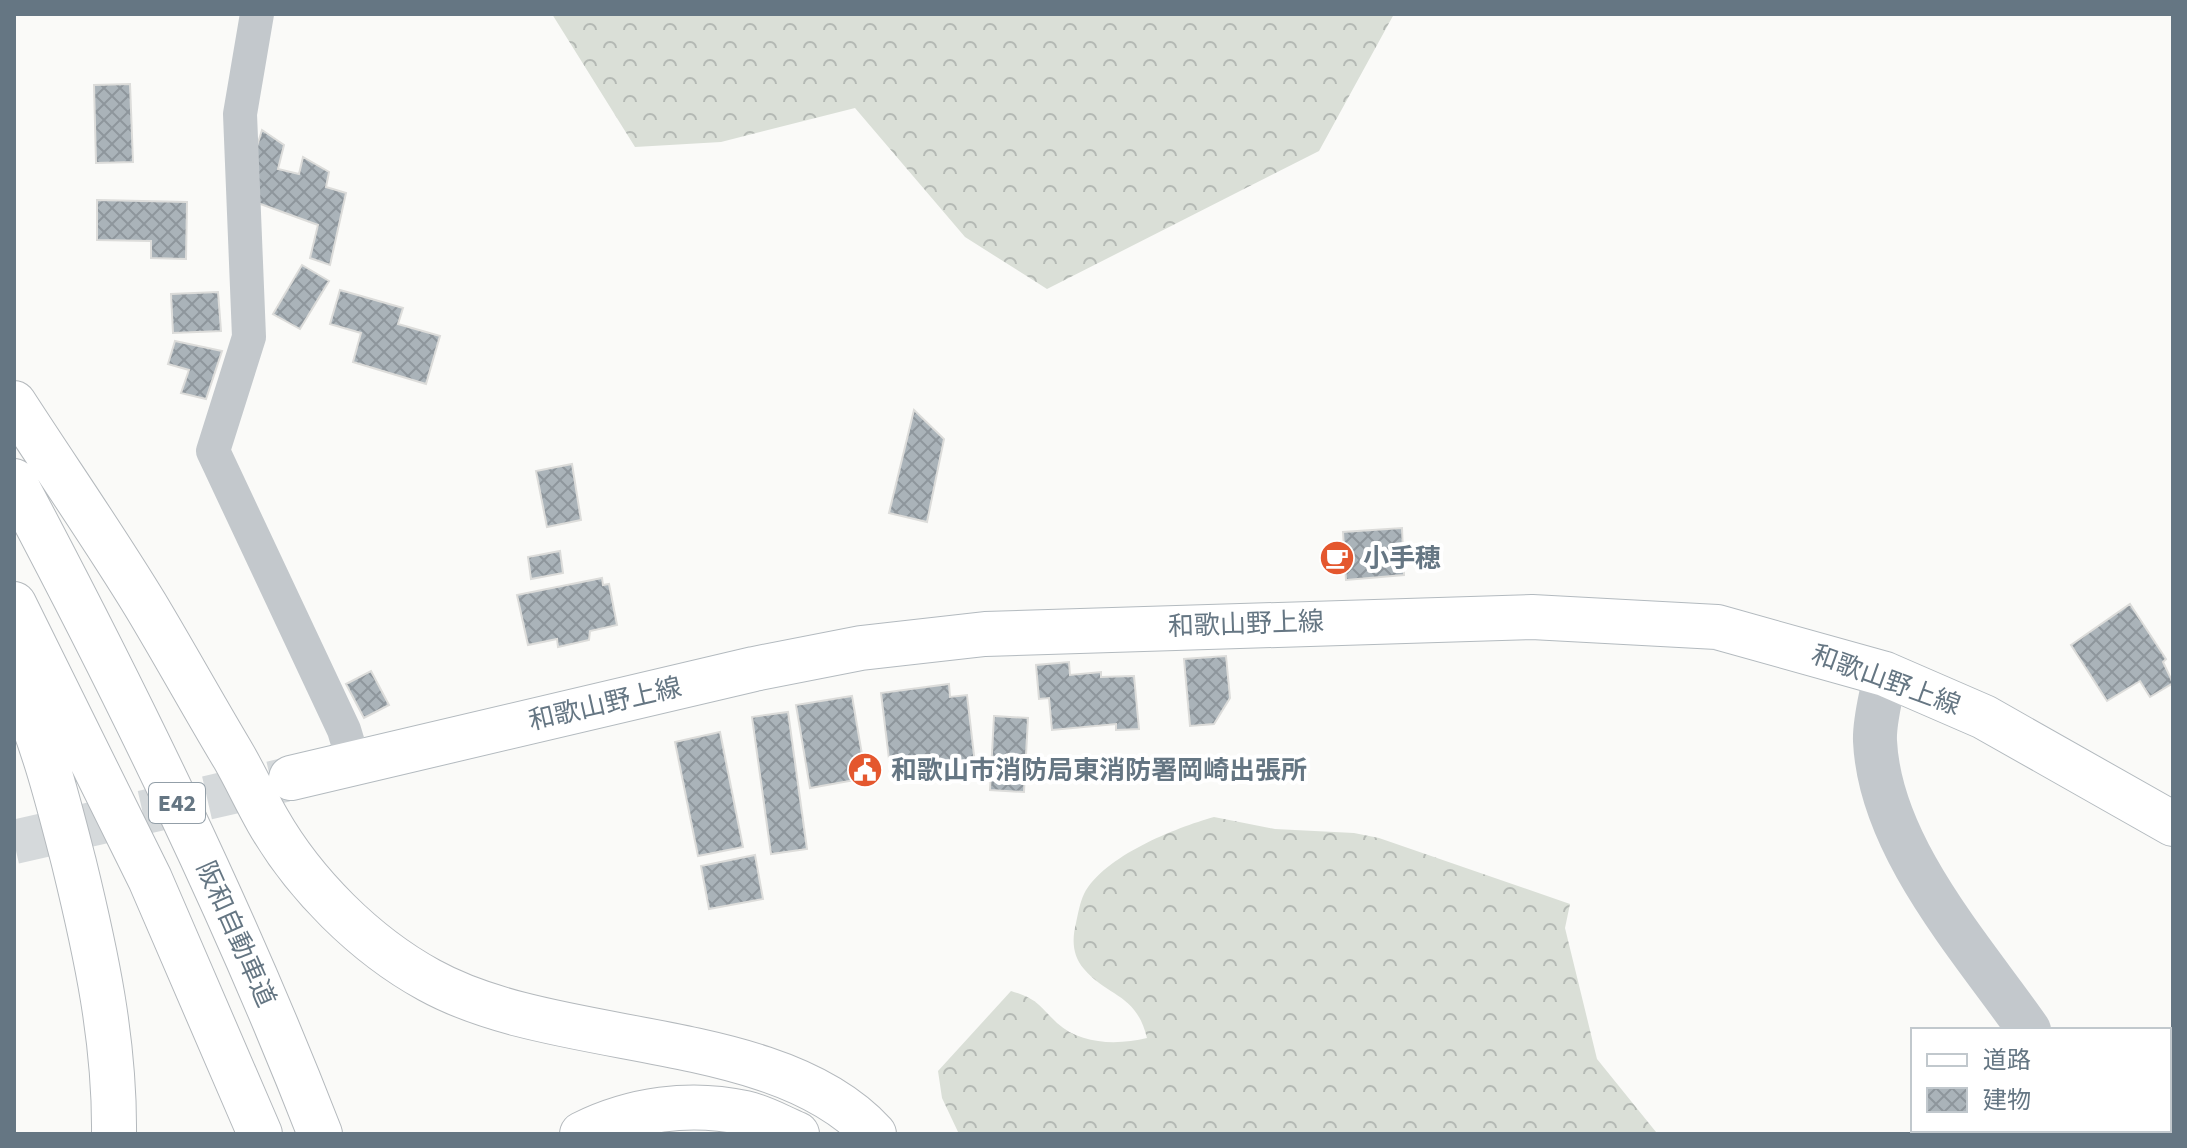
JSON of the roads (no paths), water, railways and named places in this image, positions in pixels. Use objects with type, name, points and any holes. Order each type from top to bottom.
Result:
[{"type":"main road","points":[[14,403],[146,606],[269,823],[309,878],[385,950],[427,979],[476,1003],[584,1031],[657,1042],[779,1074],[829,1099],[874,1134]]},
{"type":"main road","name":"阪和自動車道","points":[[14,481],[78,601],[202,855],[320,1134]]},
{"type":"main road","name":"E42","points":[[14,604],[150,879],[260,1134]]},
{"type":"main road","name":"和歌山野上線","points":[[291,778],[754,669],[861,648],[985,634],[1532,617],[1717,627],[1885,674],[1984,717],[2173,824]]},
{"type":"main road","points":[[14,678],[55,787],[86,913],[109,1031],[115,1084],[114,1134]]},
{"type":"main road","points":[[582,1134],[636,1113],[686,1107],[746,1113],[797,1134]]},
{"type":"street","points":[[257,14],[240,114],[249,337],[213,451],[344,730],[354,763]]},
{"type":"street","points":[[1885,674],[1875,740],[1887,804],[1917,870],[2028,1028]]},
{"type":"tunnel","points":[[14,842],[285,780]]},
{"type":"place","name":"小手穂","points":[[1337,558]]},
{"type":"place","name":"和歌山市消防局東消防署岡崎出張所","points":[[865,770]]}]
